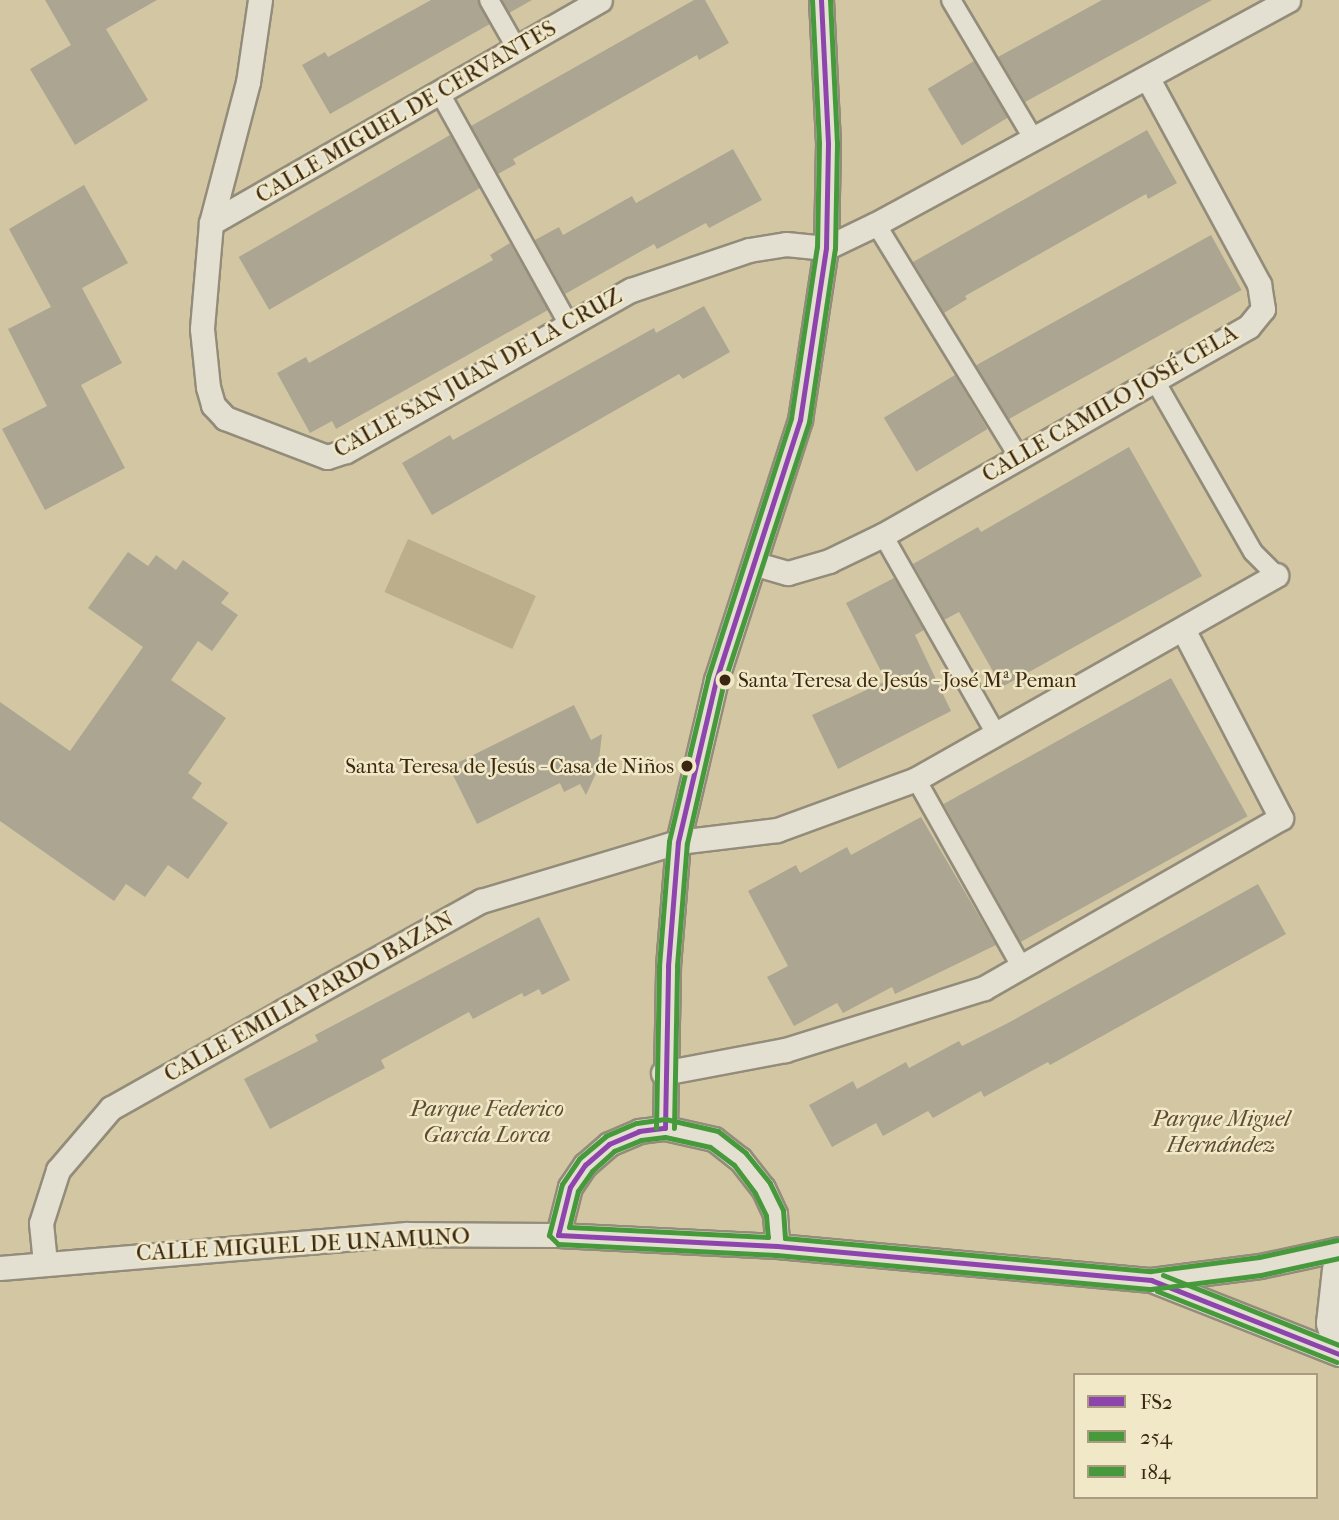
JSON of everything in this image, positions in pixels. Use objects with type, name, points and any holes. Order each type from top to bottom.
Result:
[{"type":"main road","points":[[1339,1269],[1333,1323],[1339,1341]]},
{"type":"street","name":"CALLE SAN JUAN DE LA CRUZ","points":[[260,0],[248,82],[211,223],[202,329],[213,405],[225,418],[304,451],[327,457],[346,451],[631,290],[749,250],[786,244],[826,248]]},
{"type":"street","points":[[489,0],[517,49]]},
{"type":"street","name":"CALLE MIGUEL DE CERVANTES","points":[[211,223],[440,95],[600,0]]},
{"type":"street","points":[[665,1128],[663,1073],[678,842],[716,680],[756,564],[800,420],[826,248],[828,143],[821,0]]},
{"type":"street","points":[[951,0],[1034,139]]},
{"type":"street","points":[[826,248],[1148,79],[1288,0]]},
{"type":"street","name":"CALLE CAMILO JOSÉ CELA","points":[[756,564],[788,573],[829,561],[883,536],[1018,456],[1249,326],[1263,309],[1259,284],[1148,79]]},
{"type":"street","points":[[440,95],[569,325]]},
{"type":"street","points":[[876,224],[1018,456]]},
{"type":"street","points":[[1154,379],[1253,552],[1276,575]]},
{"type":"street","points":[[883,536],[996,734]]},
{"type":"street","name":"CALLE EMILIA PARDO BAZÁN","points":[[45,1263],[41,1223],[58,1170],[111,1108],[481,901],[678,842],[777,830],[916,779],[1276,575]]},
{"type":"street","points":[[663,1073],[785,1050],[984,988],[1281,818],[1184,629]]},
{"type":"street","points":[[916,779],[1021,967]]},
{"type":"street","points":[[558,1235],[570,1187],[585,1165],[609,1144],[639,1131],[665,1128],[714,1139],[740,1159],[763,1188],[775,1214],[777,1246]]},
{"type":"street","name":"CALLE MIGUEL DE UNAMUNO","points":[[0,1268],[407,1234],[558,1235],[777,1246],[1151,1280]]},
{"type":"street","points":[[1151,1280],[1260,1266],[1339,1249]]},
{"type":"street","points":[[1151,1280],[1339,1354]]},
{"type":"green space","points":[[0,0],[1339,0],[1339,1520],[0,1520]]},
{"type":"shaded area","points":[[408,539],[536,596],[512,649],[384,592]]},
{"type":"building","points":[[45,0],[157,0],[106,29],[148,100],[75,145],[30,69],[71,45]]},
{"type":"building","points":[[431,0],[478,0],[490,24],[330,114],[302,65],[325,52],[328,57]]},
{"type":"building","points":[[502,0],[532,0],[509,13]]},
{"type":"building","points":[[694,0],[705,0],[729,43],[699,60],[697,55],[513,159],[516,164],[498,174],[471,126]]},
{"type":"building","points":[[1102,0],[1212,0],[1025,102],[998,57]]},
{"type":"building","points":[[974,61],[1008,118],[962,145],[928,89]]},
{"type":"building","points":[[1147,130],[1177,183],[1148,199],[1146,194],[965,296],[967,299],[944,313],[913,262]]},
{"type":"building","points":[[450,135],[480,188],[269,310],[239,257]]},
{"type":"building","points":[[733,149],[762,200],[709,228],[706,223],[657,249],[654,244],[565,294],[535,240],[559,227],[563,235],[632,196],[636,203]]},
{"type":"building","points":[[84,185],[128,263],[82,288],[122,363],[81,385],[125,468],[45,510],[2,429],[47,406],[8,329],[51,307],[9,229]]},
{"type":"building","points":[[1211,235],[1242,290],[1006,421],[976,365]]},
{"type":"building","points":[[510,243],[548,310],[336,429],[332,421],[310,433],[277,373],[306,357],[309,363],[493,260],[490,255]]},
{"type":"building","points":[[704,306],[730,352],[683,379],[679,374],[432,515],[402,463],[450,435],[453,440],[654,328],[656,333]]},
{"type":"building","points":[[955,375],[987,429],[916,472],[884,418]]},
{"type":"building","points":[[1129,447],[1202,576],[1002,687],[959,612],[944,620],[913,564],[978,527],[981,532]]},
{"type":"building","points":[[128,552],[148,566],[156,555],[176,570],[183,560],[229,593],[221,603],[238,615],[212,651],[198,641],[171,680],[226,718],[188,773],[202,783],[192,798],[228,823],[188,879],[168,865],[145,897],[126,884],[114,901],[0,821],[0,702],[70,751],[143,647],[88,608]]},
{"type":"building","points":[[894,578],[924,630],[915,635],[951,711],[838,769],[812,715],[886,681],[846,603]]},
{"type":"building","points":[[1171,678],[1248,816],[1020,942],[944,804]]},
{"type":"building","points":[[574,705],[591,740],[602,734],[598,769],[586,795],[580,784],[564,792],[560,783],[477,824],[449,767]]},
{"type":"building","points":[[921,817],[996,945],[895,994],[892,987],[843,1013],[837,1003],[794,1026],[767,977],[788,966],[748,891],[796,865],[800,873],[847,847],[851,855]]},
{"type":"building","points":[[1258,884],[1286,934],[1050,1065],[1048,1062],[984,1097],[981,1091],[933,1118],[928,1111],[883,1136],[876,1123],[832,1147],[809,1105],[853,1081],[857,1089],[906,1062],[909,1068],[959,1041],[962,1046]]},
{"type":"building","points":[[539,917],[570,980],[542,995],[539,989],[524,997],[522,993],[473,1019],[469,1012],[381,1060],[385,1068],[270,1129],[244,1079],[318,1041],[315,1035]]},
{"type":"transit line","name":"184","points":[[656,1128],[659,966],[669,841],[708,677],[791,418],[817,247],[819,143],[812,0]]},
{"type":"transit line","name":"FS2","points":[[665,1128],[668,966],[678,842],[716,680],[800,420],[826,248],[828,143],[821,0]]},
{"type":"transit line","name":"254","points":[[674,1128],[677,966],[687,843],[724,682],[809,422],[835,249],[837,143],[830,0]]},
{"type":"transit line","name":"254","points":[[785,1238],[783,1210],[770,1183],[746,1153],[718,1131],[665,1119],[636,1123],[606,1136],[579,1159],[562,1184],[549,1235],[558,1244],[776,1255],[1151,1289],[1261,1275],[1339,1258]]},
{"type":"transit line","name":"FS2","points":[[558,1235],[570,1187],[585,1165],[609,1144],[639,1131],[665,1128]]},
{"type":"transit line","name":"184","points":[[665,1137],[710,1147],[734,1165],[755,1193],[766,1216],[768,1237],[569,1227],[578,1191],[592,1171],[614,1151],[641,1140],[665,1137]]},
{"type":"transit line","name":"FS2","points":[[558,1235],[777,1246],[1151,1280],[1339,1354]]},
{"type":"transit line","name":"184","points":[[785,1238],[1151,1271],[1259,1257],[1337,1240]]},
{"type":"transit line","name":"184","points":[[1163,1275],[1339,1345]]},
{"type":"transit line","name":"254","points":[[1157,1291],[1336,1362]]},
{"type":"place","name":"Santa Teresa de Jesús - José Mª Peman","points":[[725,680]]},
{"type":"place","name":"Santa Teresa de Jesús - Casa de Niños","points":[[687,766]]},
{"type":"park label","name":"Parque Federico García Lorca","points":[[487,1122]]},
{"type":"park label","name":"Parque Miguel Hernández","points":[[1221,1132]]}]
